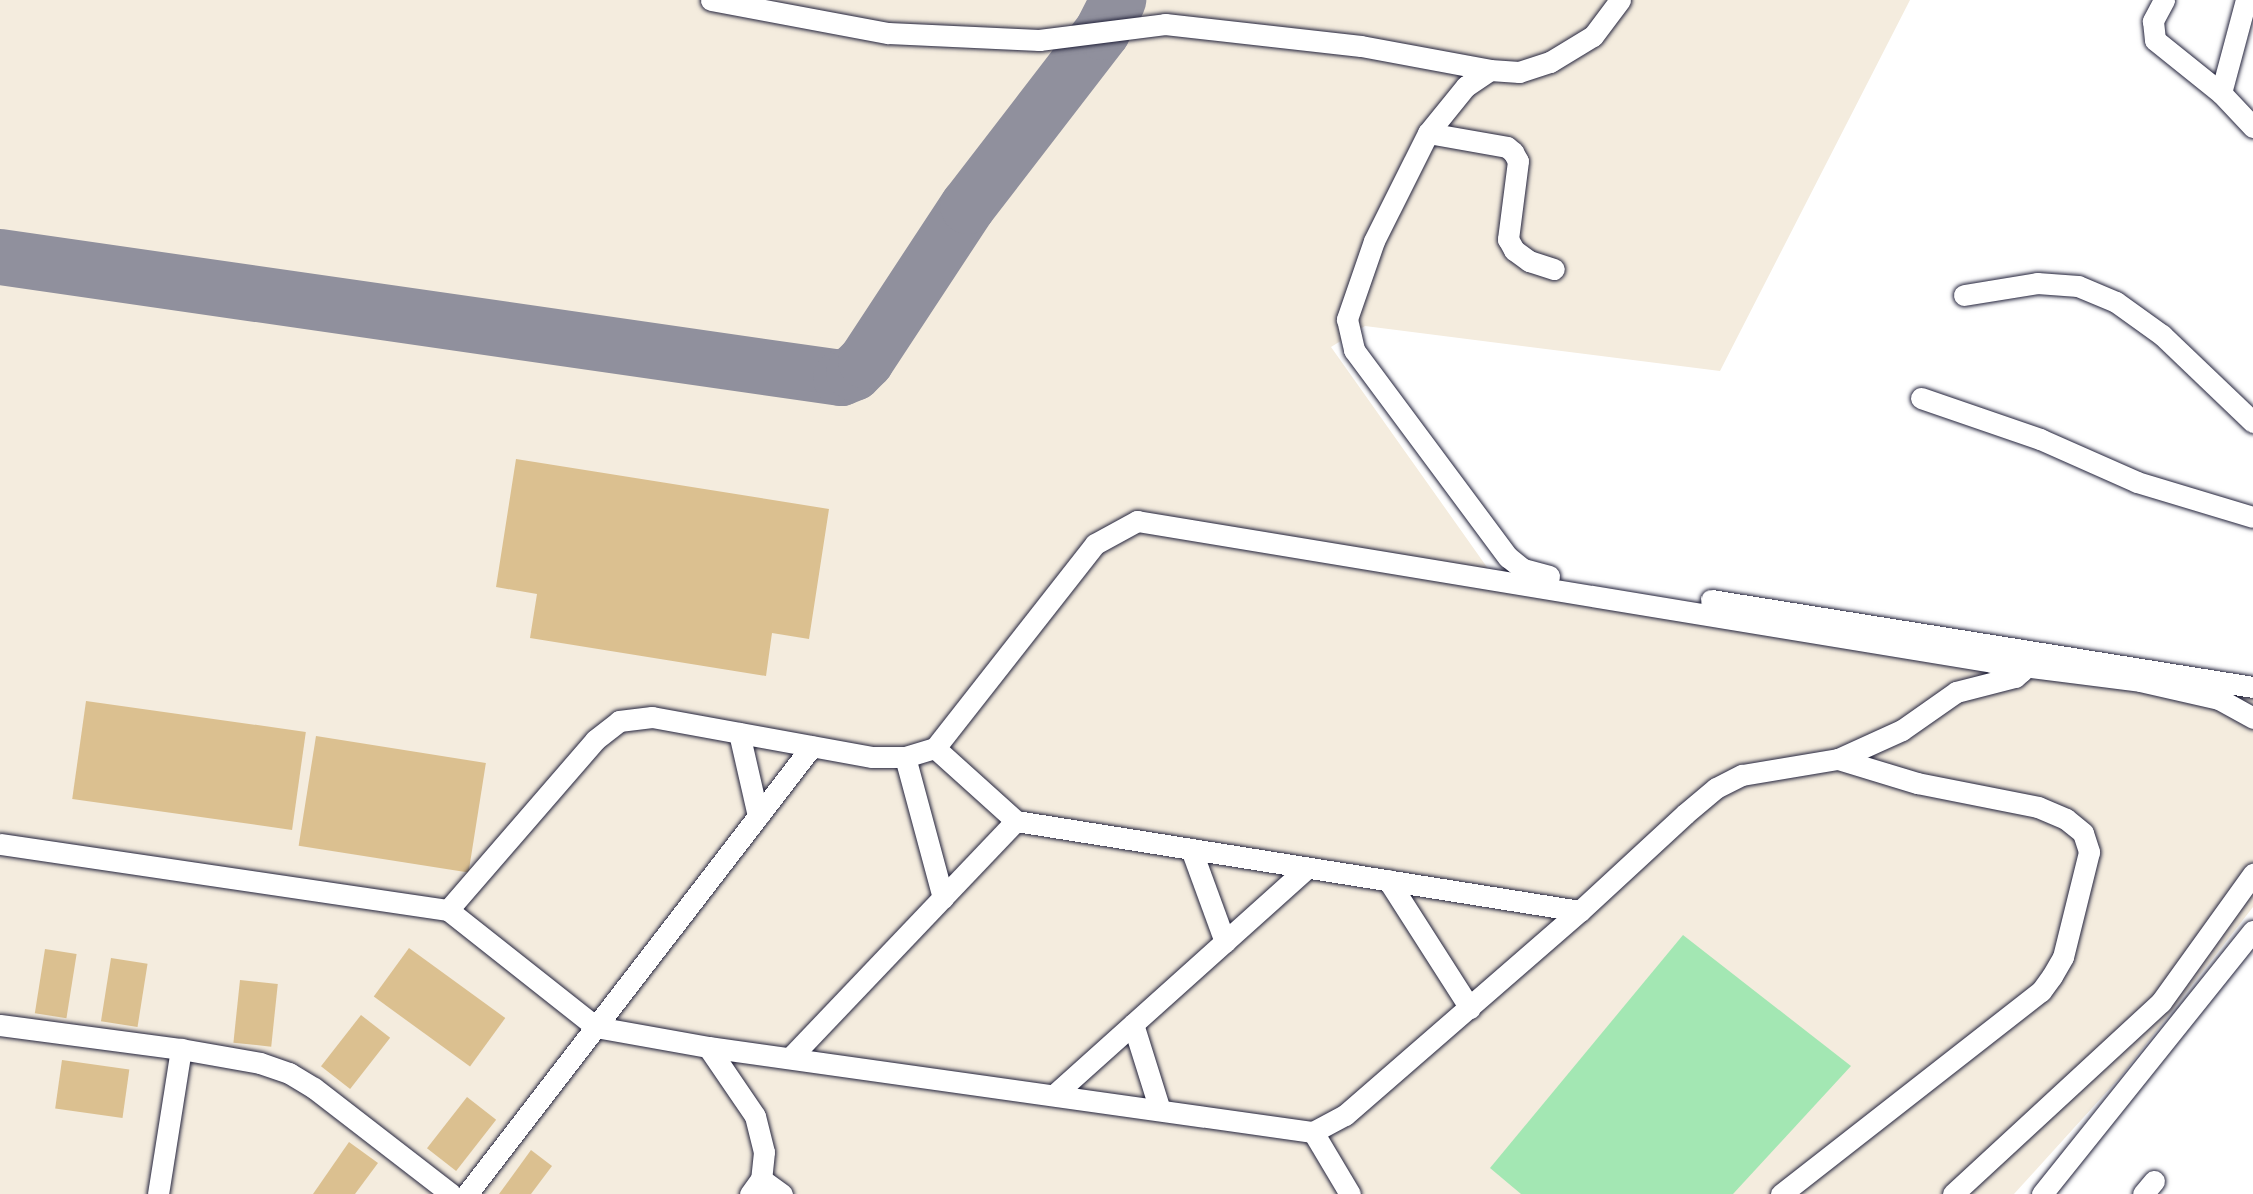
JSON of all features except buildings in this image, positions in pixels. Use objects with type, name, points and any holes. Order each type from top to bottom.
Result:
[{"type":"street","points":[[711,0],[888,33],[1039,40],[1165,24],[1361,46],[1490,70],[1519,72],[1550,63],[1593,36],[1620,0]]},
{"type":"street","points":[[2164,0],[2153,21],[2155,40],[2221,93],[2253,127]]},
{"type":"street","points":[[2221,93],[2246,0]]},
{"type":"street","points":[[1490,70],[1466,86],[1428,133],[1370,250],[1351,300],[1348,333],[1354,350],[1508,557],[1523,569],[2253,687]]},
{"type":"street","points":[[1428,133],[1507,147],[1513,152],[1518,161],[1508,239],[1522,256],[1554,269]]},
{"type":"street","points":[[1964,295],[2037,283],[2078,286],[2116,302],[2162,335],[2253,422]]},
{"type":"street","points":[[1921,398],[2040,439],[2137,482],[2253,517]]},
{"type":"street","points":[[448,910],[595,740],[619,721],[652,717],[872,757],[905,758],[935,748],[1095,544],[1137,520],[2019,666],[2151,684],[2219,699],[2253,718]]},
{"type":"street","points":[[0,844],[448,910],[596,1027],[708,1047],[1313,1132],[1345,1115],[1470,1008],[1716,788],[1742,775],[1838,759],[1902,730],[1956,692],[2016,677],[2022,671],[2019,666]]},
{"type":"street","points":[[739,733],[758,816]]},
{"type":"street","points":[[467,1194],[812,746]]},
{"type":"street","points":[[935,748],[1016,821],[1580,911]]},
{"type":"street","points":[[905,758],[943,898]]},
{"type":"street","points":[[1781,1194],[2041,991],[2063,957],[2089,852],[2083,833],[2066,819],[2038,807],[1917,783],[1838,759]]},
{"type":"street","points":[[791,1057],[1016,821]]},
{"type":"street","points":[[1191,849],[1225,942]]},
{"type":"street","points":[[1054,1095],[1307,868]]},
{"type":"street","points":[[1953,1194],[2161,1002],[2253,874]]},
{"type":"street","points":[[1388,880],[1470,1008]]},
{"type":"street","points":[[2042,1194],[2253,931]]},
{"type":"street","points":[[1133,1024],[1160,1110]]},
{"type":"street","points":[[0,1025],[181,1049],[260,1063],[289,1073],[451,1194]]},
{"type":"street","points":[[708,1047],[755,1116],[764,1152],[755,1186],[782,1194]]},
{"type":"street","points":[[158,1194],[181,1049]]},
{"type":"street","points":[[1313,1132],[1350,1194]]},
{"type":"shaded area","points":[[0,0],[1910,0],[1720,371],[1365,326],[1331,347],[1489,570],[2253,691],[2253,907],[2122,1075],[2014,1194],[0,1194]]},
{"type":"green space","points":[[1683,935],[1851,1066],[1733,1194],[1521,1194],[1490,1168]]},
{"type":"taxiway","points":[[0,257],[841,378],[854,373],[866,361],[968,206],[1102,32],[1118,0]]}]
